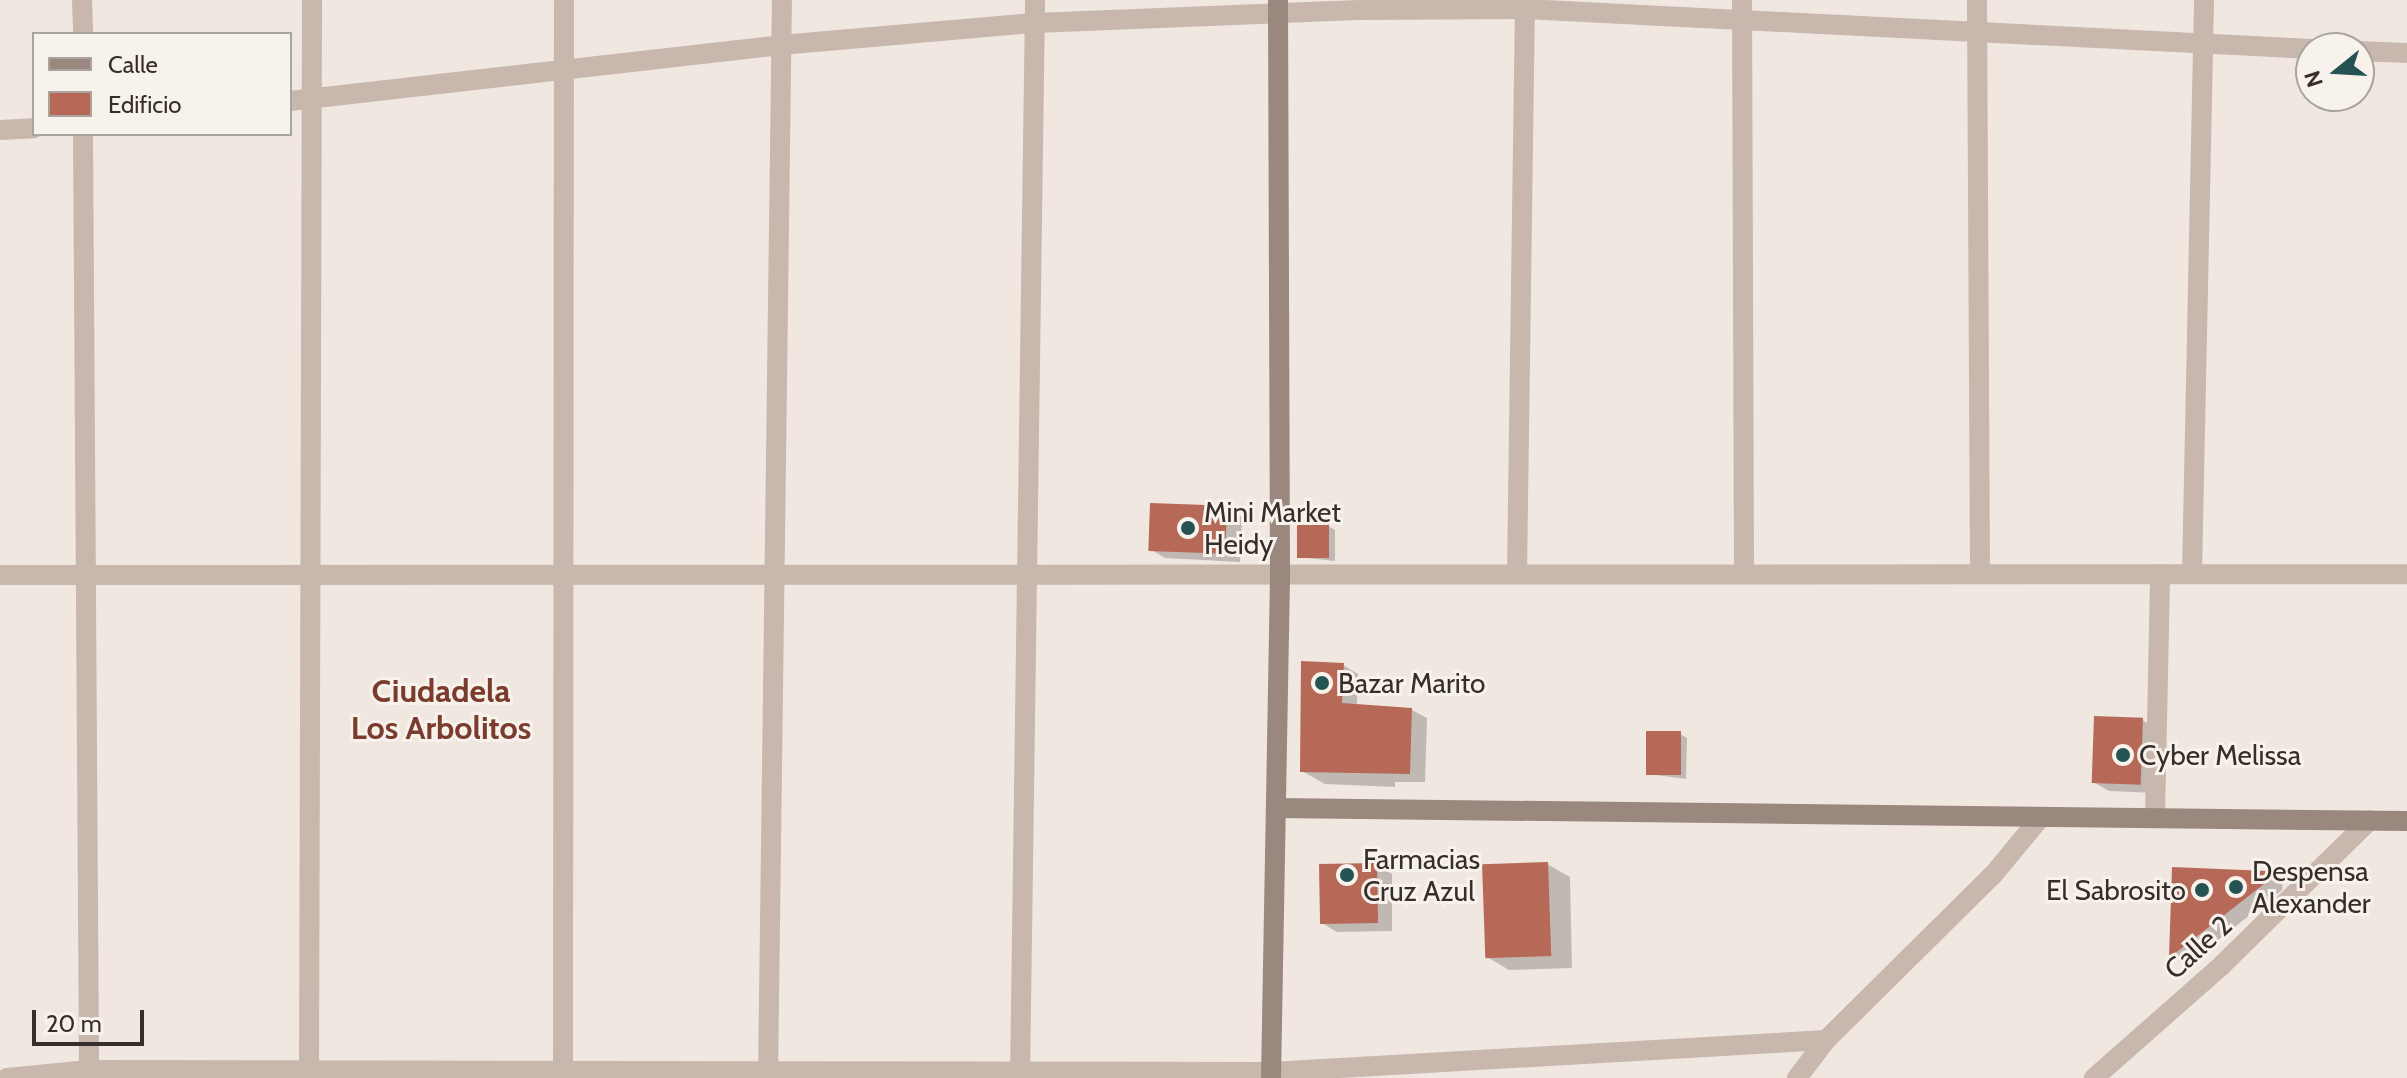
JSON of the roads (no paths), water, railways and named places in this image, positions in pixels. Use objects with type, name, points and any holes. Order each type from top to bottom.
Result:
[{"type":"street","points":[[82,0],[83,32]]},
{"type":"street","points":[[309,1074],[312,0]]},
{"type":"street","points":[[563,1074],[564,0]]},
{"type":"street","points":[[768,1074],[782,0]]},
{"type":"street","points":[[1020,1074],[1035,0]]},
{"type":"street","points":[[1742,0],[1744,574]]},
{"type":"street","points":[[1977,0],[1980,574]]},
{"type":"street","points":[[2192,574],[2204,0]]},
{"type":"street","points":[[292,101],[781,45],[1278,6],[1525,4],[1741,21],[2295,49]]},
{"type":"street","points":[[1517,574],[1525,4]]},
{"type":"street","points":[[1271,1075],[1280,575],[1278,6]]},
{"type":"street","points":[[2375,52],[2407,53]]},
{"type":"street","points":[[0,130],[32,128]]},
{"type":"street","points":[[83,136],[89,1070]]},
{"type":"street","points":[[2155,817],[2160,574]]},
{"type":"street","points":[[0,575],[2407,574]]},
{"type":"street","points":[[1276,808],[2407,821]]},
{"type":"street","points":[[1797,1078],[1826,1040],[1993,875],[2040,818]]},
{"type":"street","name":"Calle 2","points":[[2094,1078],[2222,965],[2370,820]]},
{"type":"street","points":[[7,1078],[89,1070],[309,1074],[1271,1075],[1826,1040]]},
{"type":"place","name":"Mini Market Heidy","points":[[1188,528]]},
{"type":"place","name":"Bazar Marito","points":[[1322,683]]},
{"type":"place","name":"Cyber Melissa","points":[[2123,755]]},
{"type":"place","name":"Farmacias Cruz Azul","points":[[1347,875]]},
{"type":"place","name":"Despensa Alexander","points":[[2236,887]]},
{"type":"place","name":"El Sabrosito","points":[[2202,890]]},
{"type":"district","name":"Ciudadela Los Arbolitos","points":[[441,710]]}]
